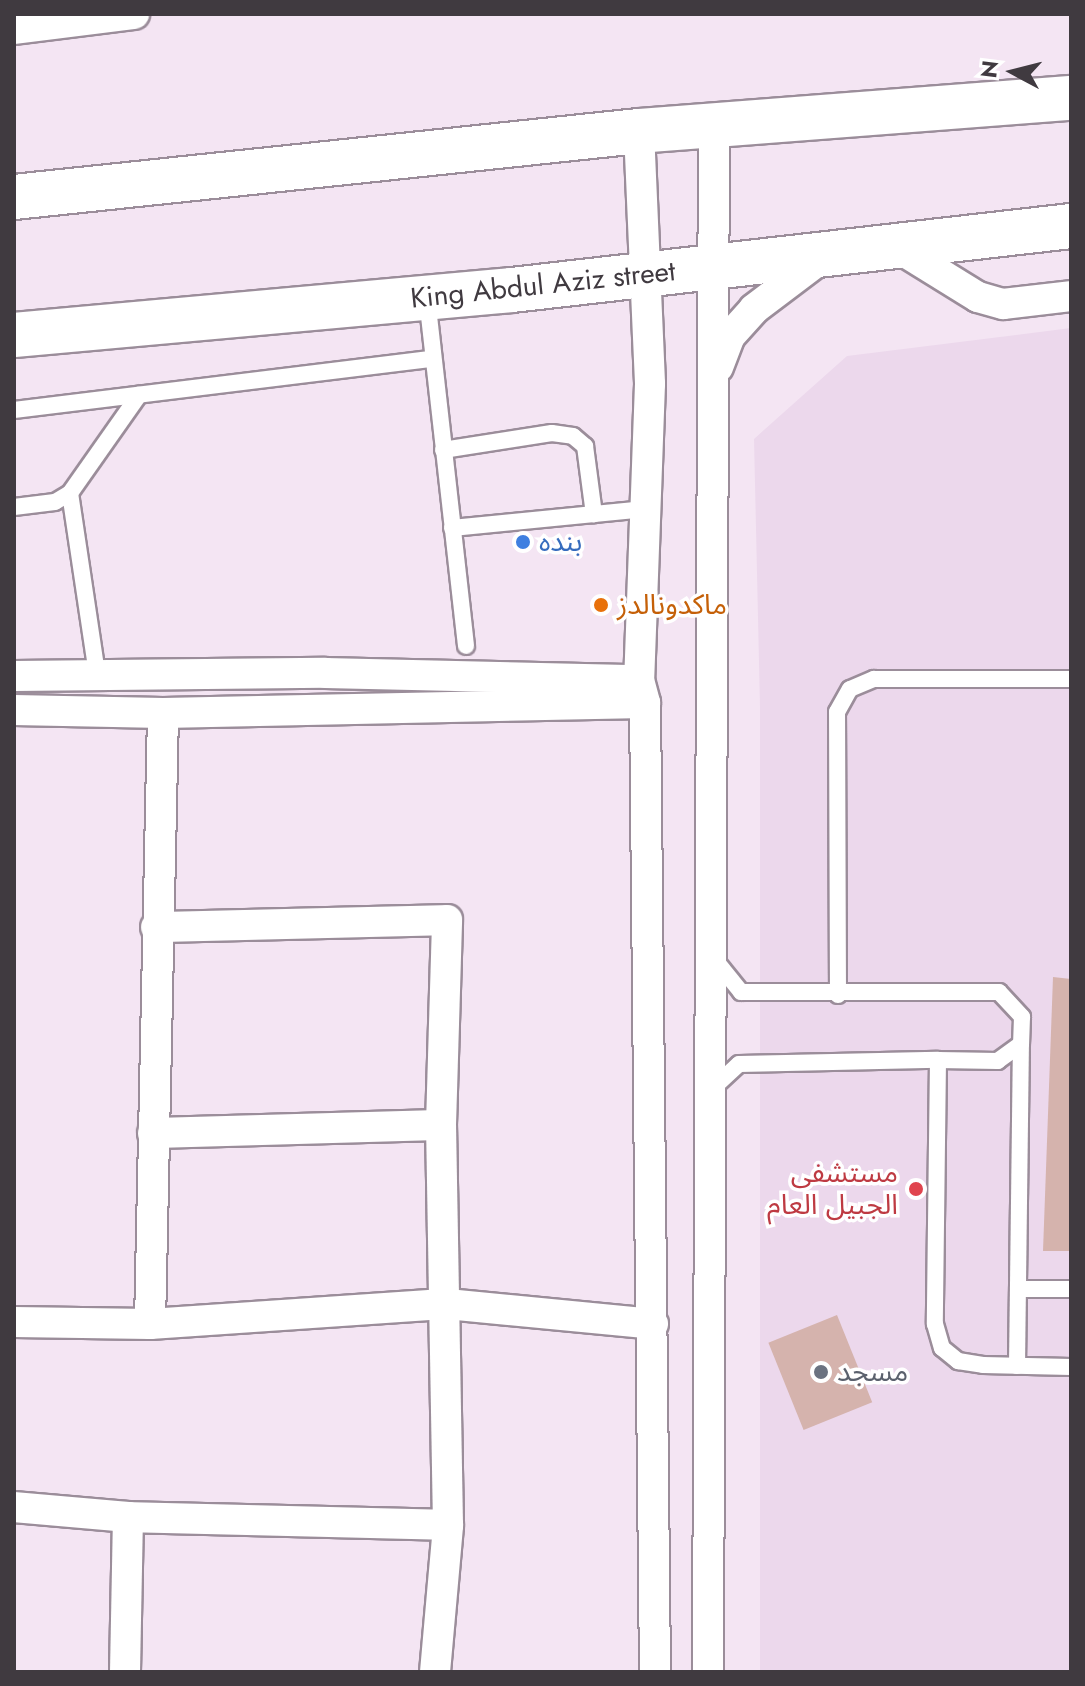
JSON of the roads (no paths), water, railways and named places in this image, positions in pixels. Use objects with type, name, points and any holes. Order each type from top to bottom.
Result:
[{"type":"main road","points":[[14,197],[639,131],[1071,98]]},
{"type":"main road","name":"King Abdul Aziz street","points":[[14,335],[646,276],[1071,226]]},
{"type":"street","points":[[14,29],[134,14]]},
{"type":"street","points":[[708,1672],[714,127]]},
{"type":"street","points":[[639,131],[650,384],[642,691],[653,1324],[655,1672]]},
{"type":"street","points":[[897,247],[943,278],[1003,304],[1071,296]]},
{"type":"street","points":[[713,380],[730,336],[754,309],[823,257]]},
{"type":"street","points":[[14,676],[97,674],[642,691]]},
{"type":"street","points":[[14,710],[163,713],[642,691]]},
{"type":"street","points":[[150,1324],[156,927],[163,713]]},
{"type":"street","points":[[156,927],[447,920],[441,1125],[447,1304],[448,1525],[435,1672]]},
{"type":"street","points":[[153,1133],[441,1125]]},
{"type":"street","points":[[14,1322],[150,1324],[447,1304],[653,1324]]},
{"type":"street","points":[[14,1507],[128,1517],[448,1525]]},
{"type":"street","points":[[125,1672],[128,1517]]},
{"type":"lane","points":[[427,296],[466,646]]},
{"type":"lane","points":[[14,410],[432,359]]},
{"type":"lane","points":[[14,507],[55,502],[70,493],[139,395]]},
{"type":"lane","points":[[443,450],[552,433],[573,436],[585,446],[594,514]]},
{"type":"lane","points":[[70,493],[97,674]]},
{"type":"lane","points":[[452,528],[645,509]]},
{"type":"lane","points":[[838,995],[837,712],[850,689],[874,679],[1071,679]]},
{"type":"lane","points":[[711,955],[741,992],[838,995],[999,992],[1022,1017],[1017,1366]]},
{"type":"lane","points":[[710,1091],[739,1064],[998,1061],[1021,1044]]},
{"type":"lane","points":[[938,1060],[935,1324],[942,1348],[958,1361],[1071,1367]]},
{"type":"lane","points":[[1018,1289],[1071,1289]]},
{"type":"place","name":"بنده","points":[[523,542]]},
{"type":"place","name":"ماكدونالدز","points":[[601,605]]},
{"type":"place","name":"مستشفى الجبيل العام","points":[[916,1189]]},
{"type":"place","name":"مسجد","points":[[821,1372]]}]
